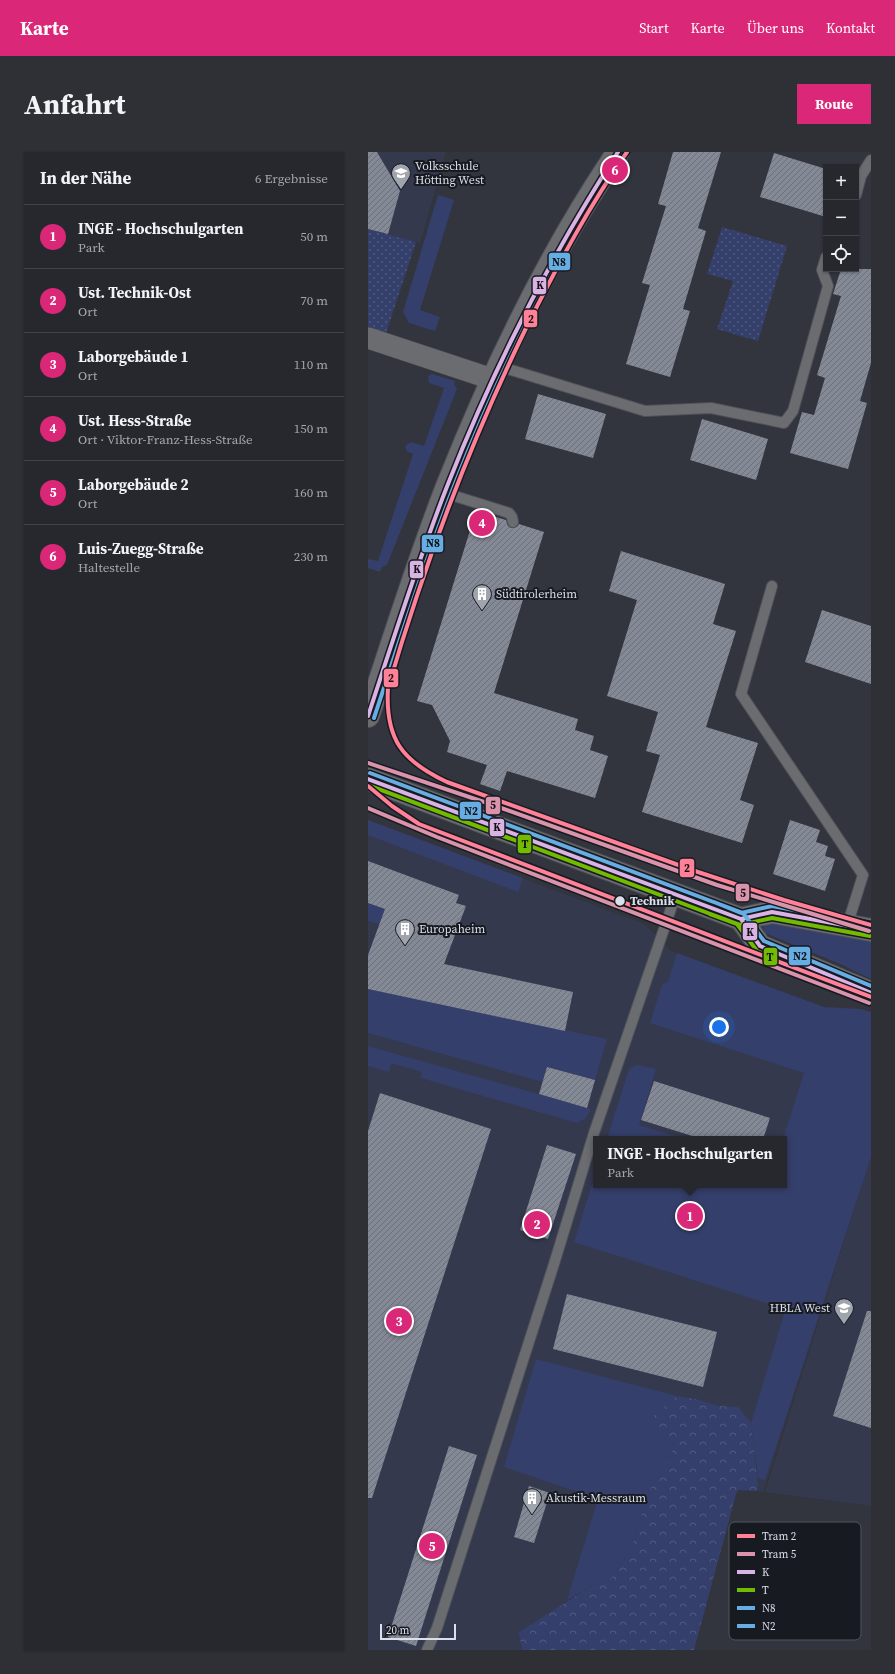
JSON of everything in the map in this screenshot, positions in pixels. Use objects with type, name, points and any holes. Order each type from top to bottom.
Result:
[{"type":"street","points":[[368,716],[445,493],[495,372],[550,264],[576,218],[618,152]]},
{"type":"street","points":[[368,338],[423,356],[495,372]]},
{"type":"street","points":[[368,778],[741,919],[772,912],[871,930]]},
{"type":"street","points":[[741,919],[760,946],[871,993]]},
{"type":"lane","points":[[859,184],[861,176],[871,160]]},
{"type":"lane","points":[[495,372],[645,411],[711,408],[784,423],[793,411],[828,286],[822,270],[823,267]]},
{"type":"lane","points":[[445,493],[509,513],[513,522]]},
{"type":"lane","points":[[772,586],[741,694],[863,875],[847,926]]},
{"type":"lane","points":[[593,1136],[676,894]]},
{"type":"lane","points":[[427,1650],[437,1628],[554,1264],[593,1136]]},
{"type":"shaded area","name":"Volksschule Hötting West","points":[[368,152],[446,152],[420,243],[368,229]]},
{"type":"shaded area","points":[[368,820],[639,922],[646,926],[671,951],[824,1007],[860,1009],[871,1012],[871,1506],[765,1492],[861,1188],[763,1492],[738,1490],[736,1494],[694,1650],[368,1650]]},
{"type":"green space","points":[[438,195],[454,200],[420,310],[440,317],[435,331],[409,323],[403,312]]},
{"type":"green space","points":[[722,227],[787,246],[758,341],[717,329],[733,281],[707,274]]},
{"type":"green space","points":[[368,229],[416,242],[386,333],[368,327]]},
{"type":"green space","points":[[432,374],[455,381],[454,384],[457,389],[387,565],[382,567],[380,572],[368,568],[368,559],[378,561],[413,454],[408,452],[405,448],[407,444],[411,442],[424,446],[444,388],[429,383],[428,376]]},
{"type":"green space","points":[[368,820],[523,878],[518,892],[368,835]]},
{"type":"green space","points":[[368,903],[385,909],[380,924],[368,921]]},
{"type":"green space","points":[[767,921],[871,939],[871,979],[840,964],[765,933],[763,928]]},
{"type":"green space","points":[[677,953],[824,1007],[860,1009],[871,1012],[871,1157],[765,1480],[758,1478],[751,1423],[785,1311],[766,1303],[574,1242],[593,1182],[593,1188],[787,1188],[787,1136],[784,1136],[804,1073],[650,1023],[662,985],[668,982]]},
{"type":"green space","points":[[368,989],[607,1039],[595,1080],[547,1067],[543,1082],[368,1033]]},
{"type":"green space","points":[[368,1046],[591,1109],[586,1118],[577,1123],[421,1078],[422,1072],[391,1063],[389,1072],[368,1066]]},
{"type":"green space","points":[[637,1065],[656,1069],[639,1125],[674,1136],[608,1136],[629,1069]]},
{"type":"green space","points":[[536,1359],[677,1396],[652,1418],[659,1434],[675,1446],[648,1493],[630,1553],[609,1581],[592,1586],[567,1600],[598,1499],[504,1467]]},
{"type":"green space","points":[[677,1396],[695,1399],[719,1406],[738,1407],[751,1423],[758,1486],[757,1491],[738,1490],[736,1494],[694,1650],[522,1650],[519,1632],[592,1586],[609,1581],[630,1553],[648,1493],[675,1446],[659,1434],[651,1418]]},
{"type":"building","name":"Volksschule Hötting West","points":[[368,152],[377,152],[400,191],[388,234],[368,229]]},
{"type":"building","points":[[673,152],[721,152],[698,228],[706,231],[683,309],[690,311],[670,377],[626,364],[650,285],[642,283],[666,206],[658,204]]},
{"type":"building","points":[[774,153],[823,168],[823,216],[760,197]]},
{"type":"building","points":[[859,269],[871,269],[871,363],[860,401],[867,403],[848,469],[790,453],[802,412],[814,415],[825,378],[817,375],[841,296],[833,294],[840,272],[859,272]]},
{"type":"building","points":[[538,394],[606,414],[593,458],[525,439]]},
{"type":"building","points":[[702,419],[768,439],[756,480],[690,460]]},
{"type":"building","name":"Südtirolerheim","points":[[476,511],[506,520],[508,526],[511,528],[517,527],[519,524],[544,532],[494,693],[578,719],[575,730],[594,736],[590,750],[608,756],[595,798],[507,771],[500,791],[480,784],[487,765],[447,752],[450,741],[432,705],[417,701]]},
{"type":"building","points":[[621,551],[725,584],[713,624],[736,631],[706,727],[758,743],[740,800],[754,805],[742,843],[642,812],[660,755],[646,751],[658,712],[607,696],[637,600],[609,591]]},
{"type":"building","points":[[822,610],[871,626],[871,684],[805,662]]},
{"type":"building","points":[[790,820],[820,830],[816,842],[828,846],[825,856],[835,859],[825,891],[773,874]]},
{"type":"building","name":"Europaheim","points":[[368,861],[459,895],[456,903],[466,906],[444,964],[573,992],[565,1031],[368,989],[368,955],[385,909],[368,903]]},
{"type":"building","points":[[547,1067],[595,1080],[587,1108],[539,1094]]},
{"type":"building","points":[[654,1081],[770,1118],[764,1136],[692,1136],[641,1120]]},
{"type":"building","points":[[380,1093],[491,1129],[372,1498],[368,1498],[368,1131]]},
{"type":"building","points":[[547,1145],[576,1154],[548,1239],[520,1230]]},
{"type":"building","points":[[567,1294],[717,1332],[703,1387],[553,1349]]},
{"type":"building","points":[[867,1311],[871,1311],[871,1428],[833,1416]]},
{"type":"building","points":[[449,1446],[477,1455],[416,1646],[388,1637]]},
{"type":"building","name":"Akustik-Messraum","points":[[529,1486],[550,1493],[534,1543],[514,1537]]},
{"type":"tram line","name":"2","points":[[627,152],[587,214],[540,300],[508,366],[469,456],[417,594],[388,688],[388,706],[393,735],[408,756],[418,766],[447,782],[698,872],[784,900],[871,925]]},
{"type":"tram line","name":"5","points":[[368,763],[490,804],[717,885],[869,931]]},
{"type":"tram line","name":"2","points":[[368,786],[392,806],[419,824],[871,997]]},
{"type":"tram line","name":"5","points":[[368,808],[437,837],[869,1003]]},
{"type":"transit line","name":"K","points":[[368,716],[426,541],[484,398],[546,272],[618,152]]},
{"type":"transit line","name":"N8","points":[[374,718],[432,543],[471,443],[490,400],[509,358],[552,275],[574,235],[623,155]]},
{"type":"transit line","name":"N2","points":[[370,773],[743,913],[764,941],[871,986]]},
{"type":"transit line","name":"K","points":[[368,779],[741,919],[760,946],[871,993]]},
{"type":"transit line","name":"T","points":[[368,785],[737,924],[757,951],[869,999]]},
{"type":"transit line","name":"N2","points":[[714,902],[741,913],[772,906],[871,924]]},
{"type":"transit line","name":"K","points":[[741,919],[772,912],[871,930]]},
{"type":"transit line","name":"T","points":[[710,914],[740,925],[772,918],[870,936]]},
{"type":"place","name":"Luis-Zuegg-Straße","points":[[615,170]]},
{"type":"place","name":"Volksschule Hötting West","points":[[401,190]]},
{"type":"place","name":"Ust. Hess-Straße","points":[[482,523]]},
{"type":"place","name":"Südtirolerheim","points":[[482,611]]},
{"type":"place","name":"Technik","points":[[620,901]]},
{"type":"place","name":"Europaheim","points":[[405,946]]},
{"type":"place","name":"INGE - Hochschulgarten","points":[[690,1216]]},
{"type":"place","name":"Ust. Technik-Ost","points":[[537,1224]]},
{"type":"place","name":"Laborgebäude 1","points":[[399,1321]]},
{"type":"place","name":"HBLA West","points":[[844,1325]]},
{"type":"place","name":"Akustik-Messraum","points":[[532,1515]]},
{"type":"place","name":"Laborgebäude 2","points":[[432,1546]]}]
